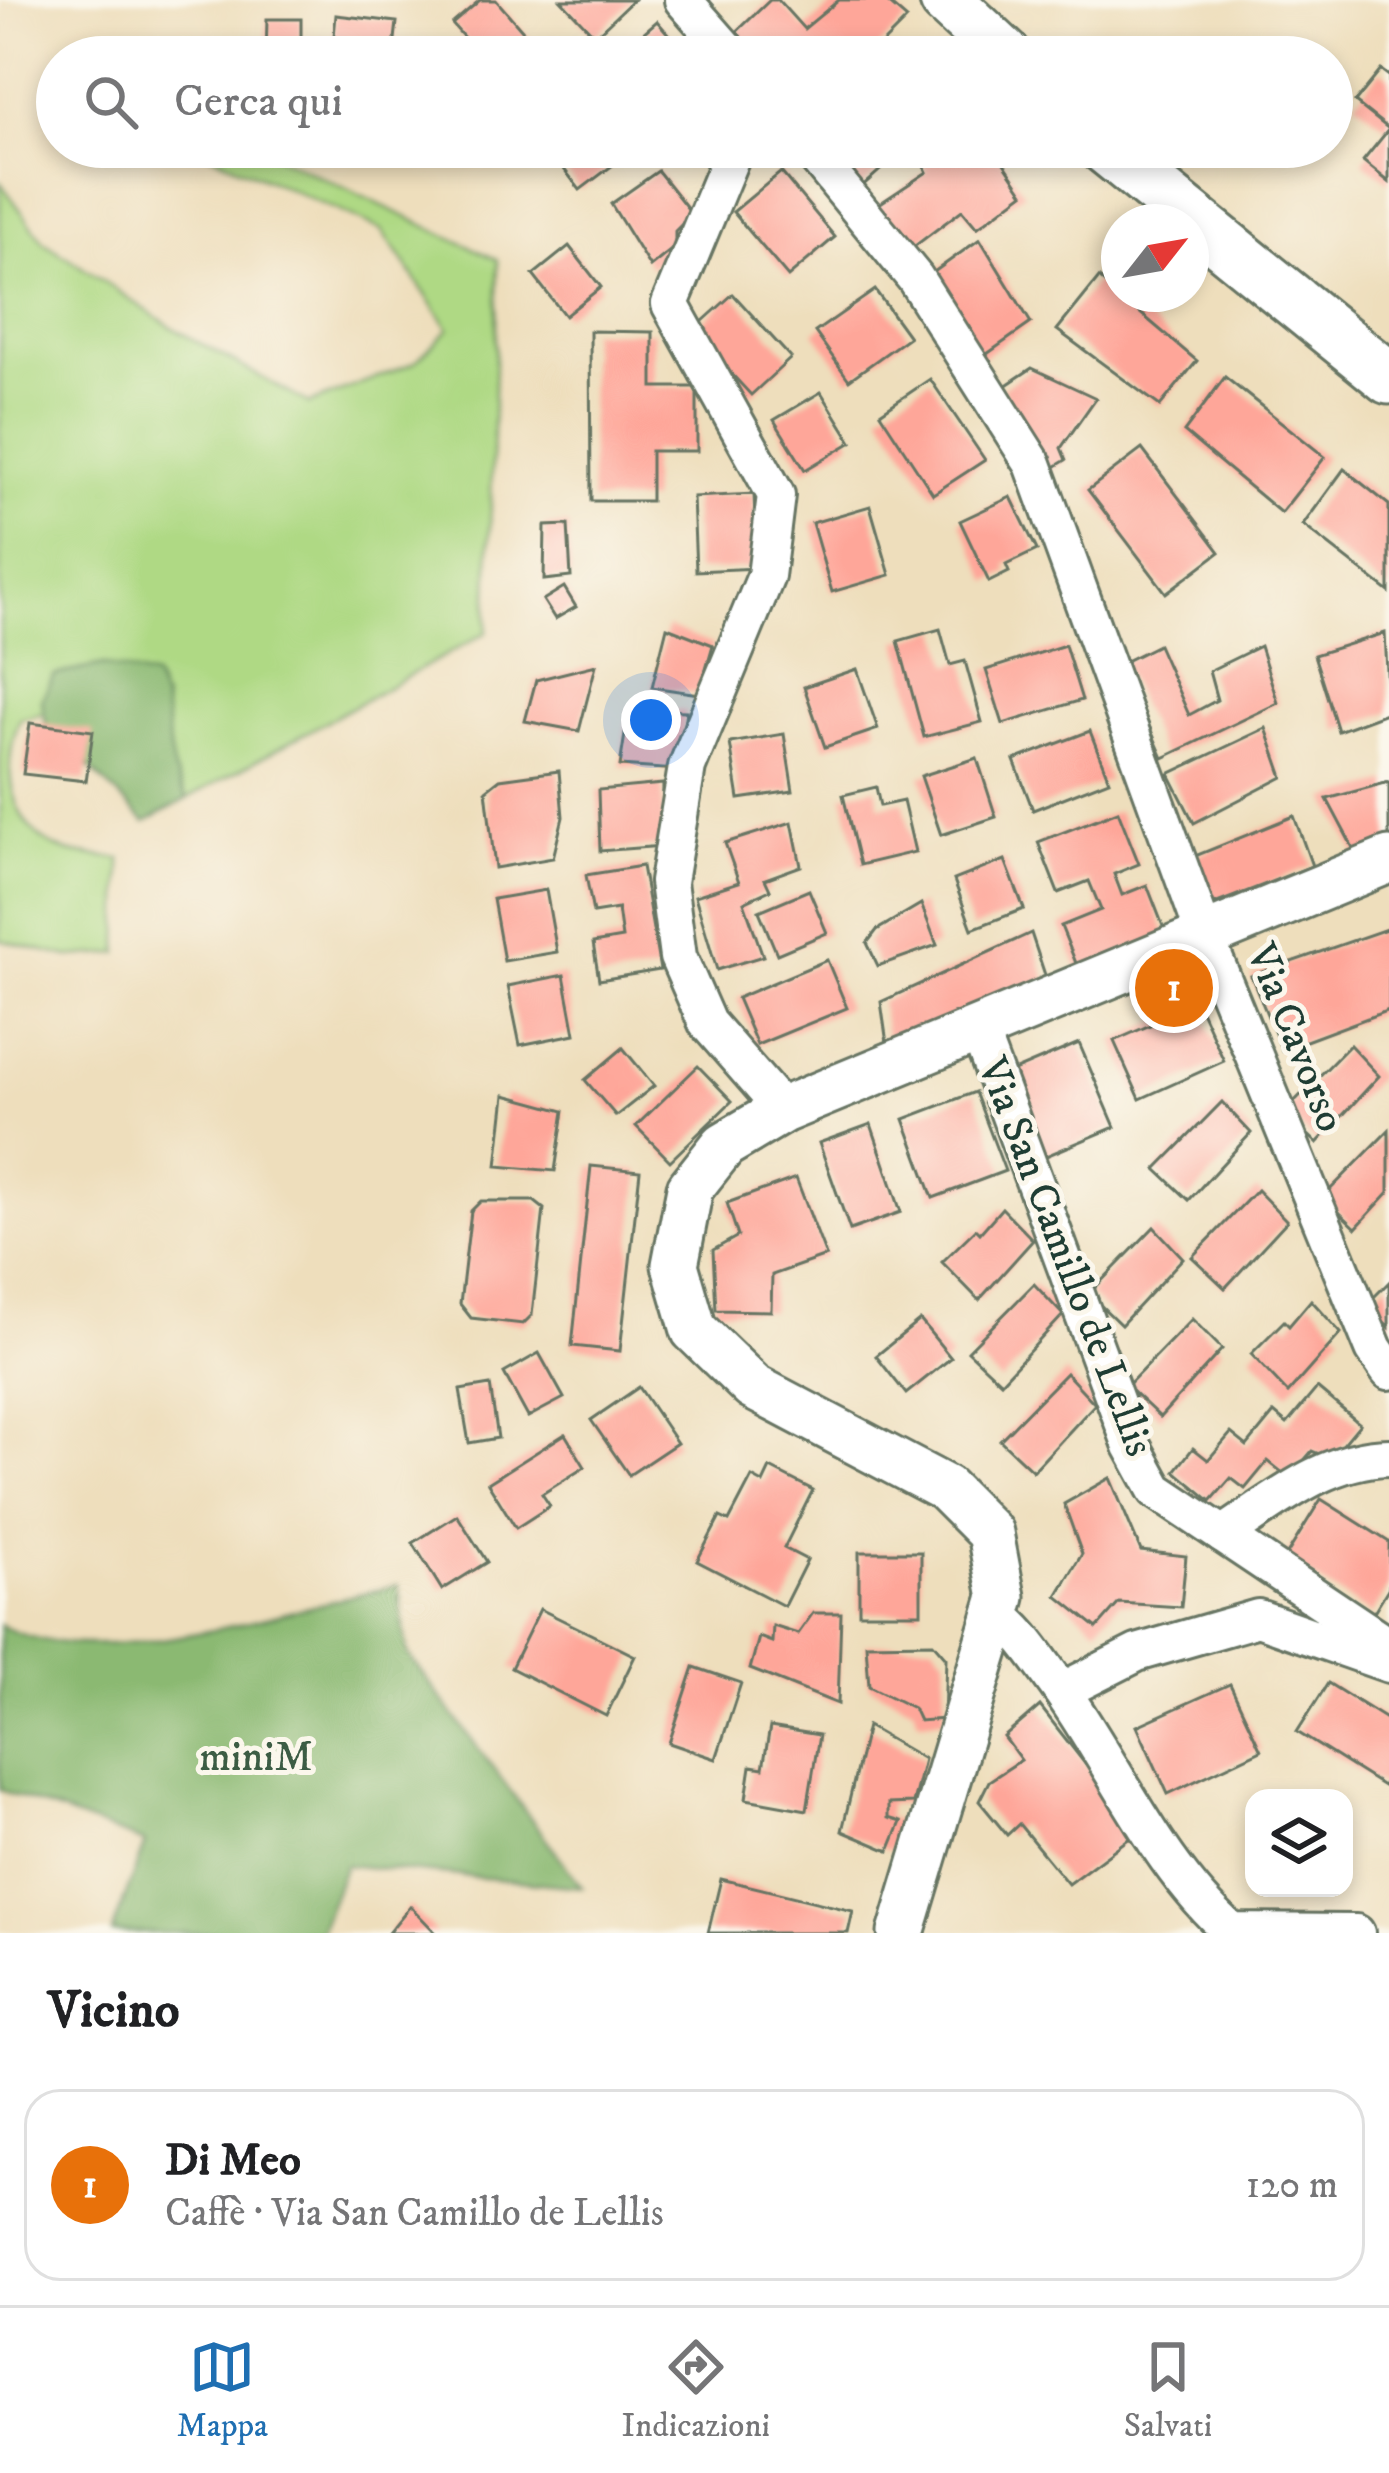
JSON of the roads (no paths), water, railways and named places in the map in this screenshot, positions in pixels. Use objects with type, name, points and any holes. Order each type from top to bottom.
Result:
[{"type":"main road","points":[[946,0],[985,36]]},
{"type":"main road","points":[[1130,168],[1389,378]]},
{"type":"street","points":[[683,0],[715,36]]},
{"type":"street","points":[[726,168],[670,304],[776,495],[766,576],[687,767],[668,882],[678,957],[707,1023],[783,1109]]},
{"type":"street","name":"Via Cavorso","points":[[825,168],[915,278],[1033,464],[1204,936],[1374,1349],[1389,1371]]},
{"type":"street","name":"Via San Camillo de Lellis","points":[[901,1933],[1002,1597],[990,1533],[945,1488],[753,1387],[694,1330],[675,1265],[690,1188],[724,1145],[783,1109],[1389,860]]},
{"type":"street","name":"Via San Camillo de Lellis","points":[[978,1029],[1132,1446],[1156,1490],[1389,1646]]},
{"type":"street","points":[[1223,1534],[1325,1470],[1361,1457],[1389,1457]]},
{"type":"street","points":[[997,1614],[1015,1627],[1062,1691],[1196,1901],[1232,1932],[1355,1933]]},
{"type":"street","points":[[1062,1691],[1138,1653],[1258,1618],[1389,1664]]},
{"type":"place","name":"Di Meo","points":[[1174,988]]},
{"type":"park label","name":"miniM","points":[[256,1758]]}]
